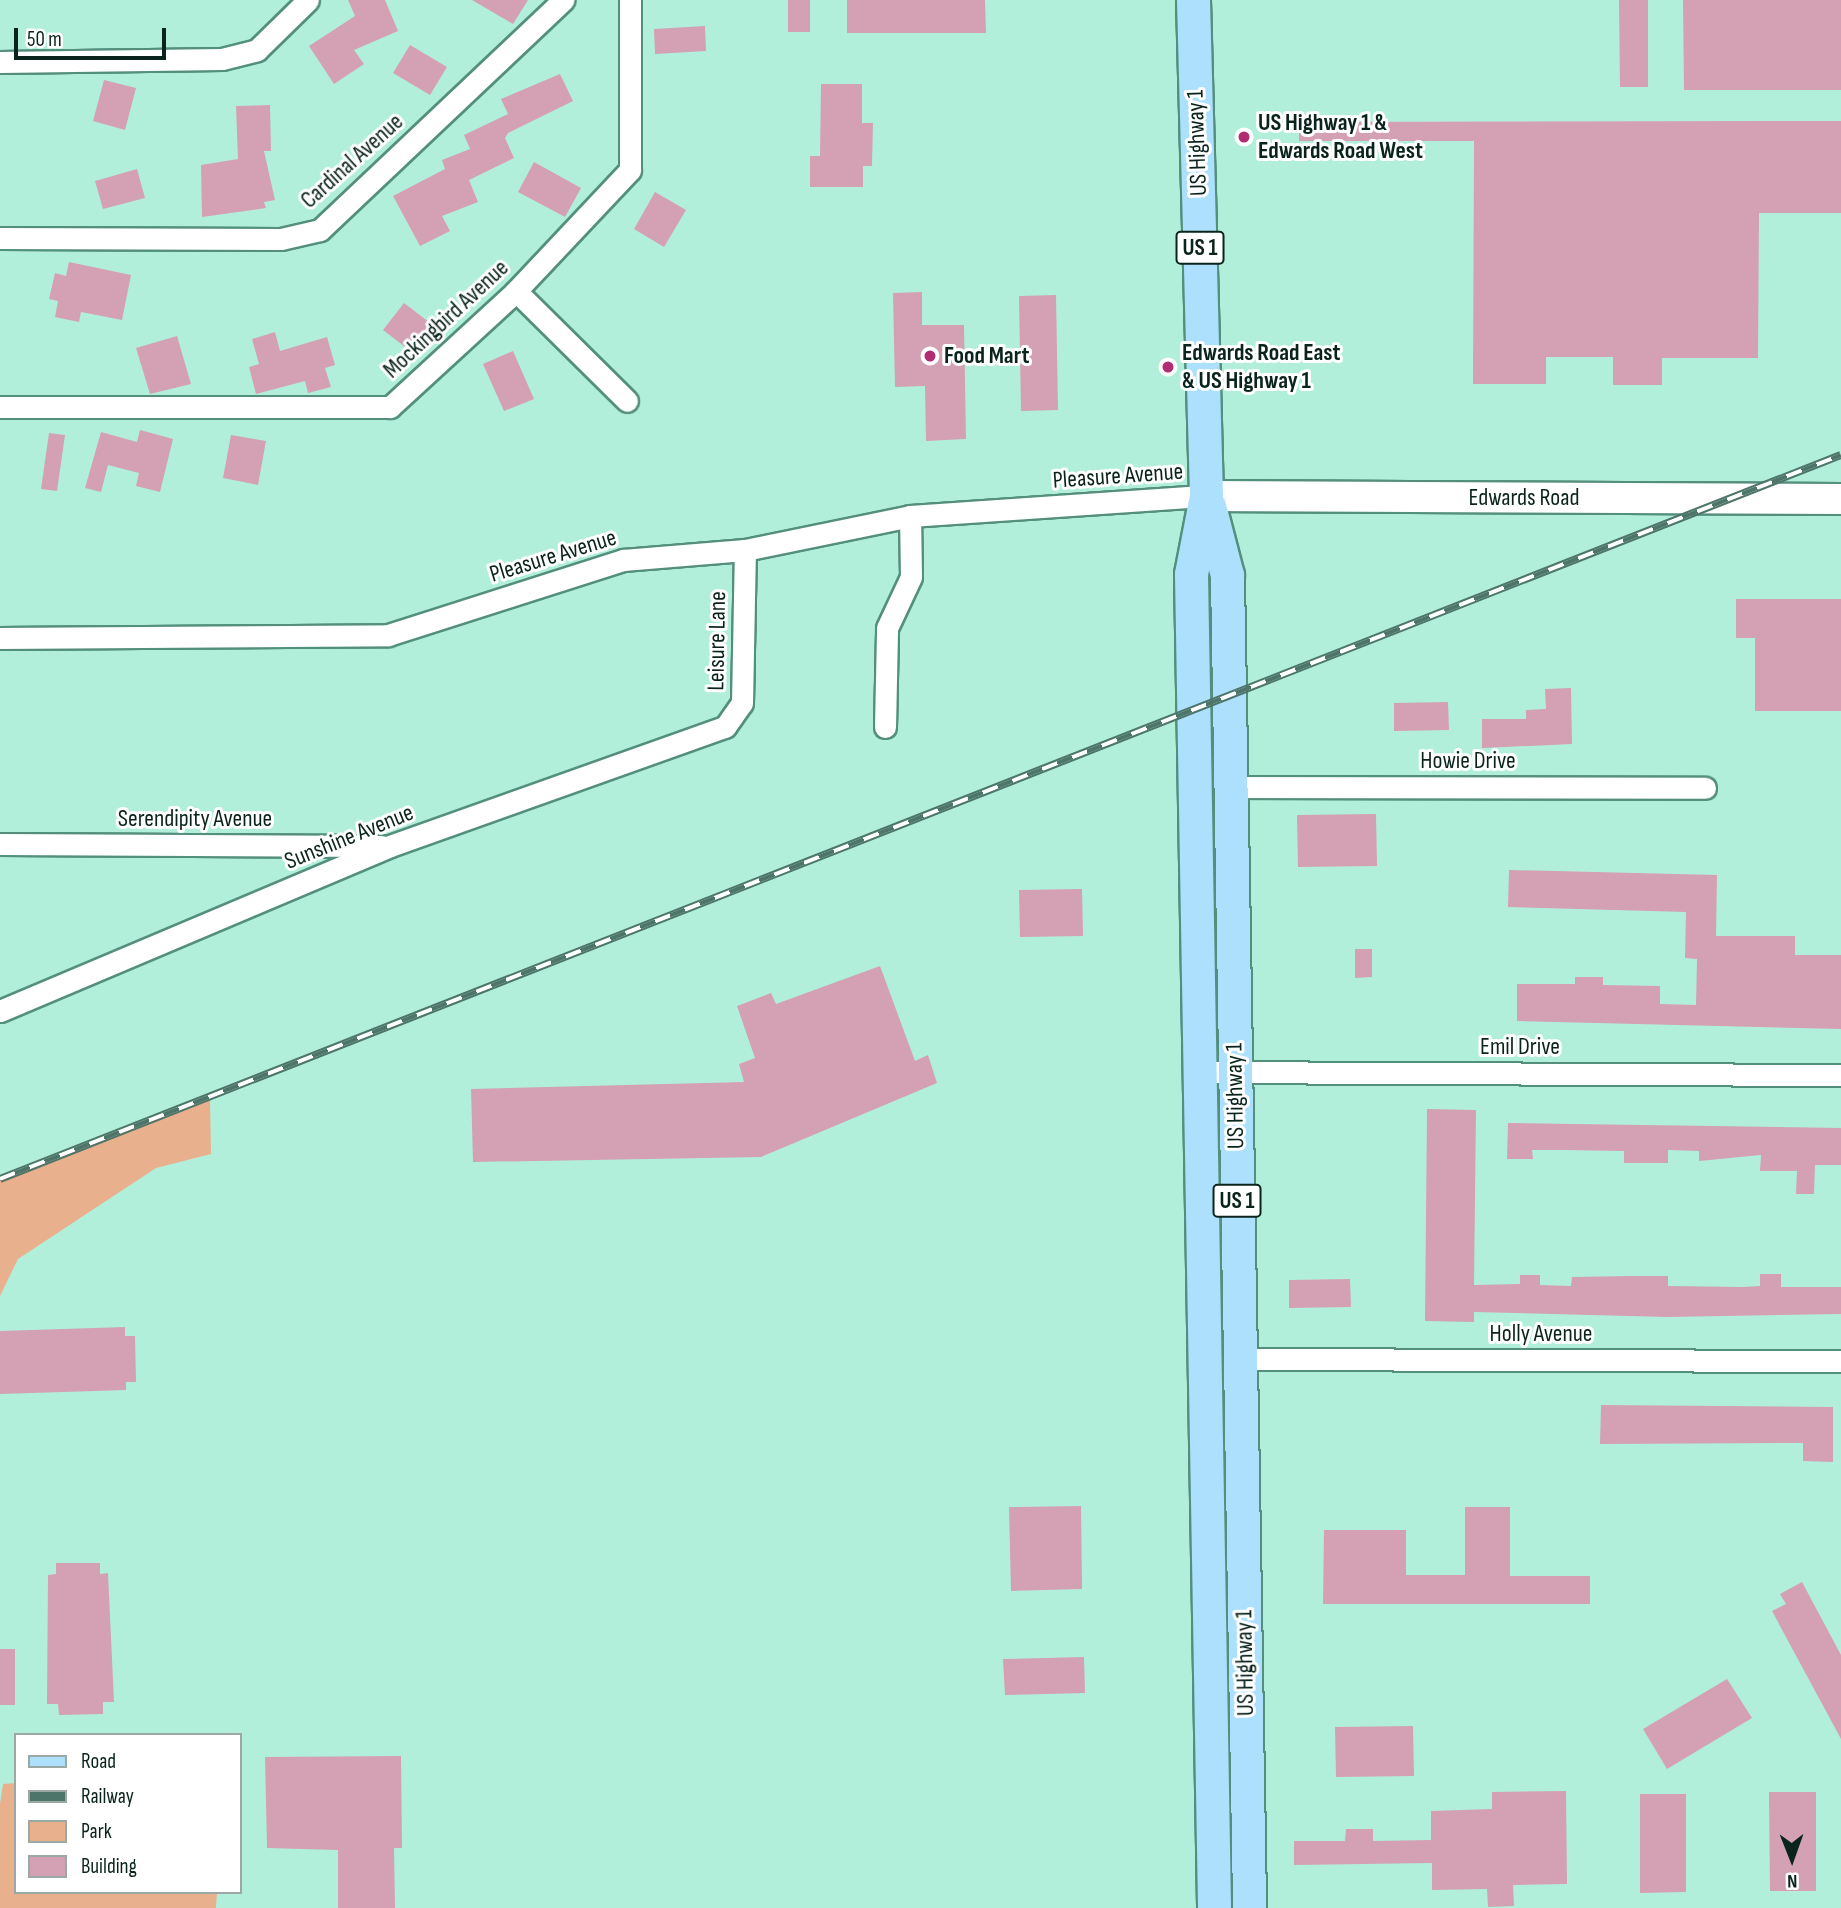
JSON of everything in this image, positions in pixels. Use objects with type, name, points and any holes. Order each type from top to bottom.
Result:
[{"type":"main road","name":"US Highway 1","points":[[1193,0],[1206,496],[1191,574],[1213,1908]]},
{"type":"main road","name":"US Highway 1","points":[[1206,496],[1227,575],[1249,1908]]},
{"type":"main road","name":"Edwards Road","points":[[1206,496],[1841,499]]},
{"type":"main road","points":[[1208,1589],[1221,1615],[1245,1631]]},
{"type":"street","points":[[0,62],[222,59],[257,50],[308,0]]},
{"type":"street","name":"Cardinal Avenue","points":[[0,238],[281,239],[320,230],[563,0]]},
{"type":"street","name":"Mockingbird Avenue","points":[[0,407],[390,407],[516,291],[630,170],[630,0]]},
{"type":"street","points":[[516,291],[627,401]]},
{"type":"street","name":"Pleasure Avenue","points":[[0,638],[388,635],[622,559],[744,550],[910,516],[1206,496]]},
{"type":"street","points":[[885,727],[887,628],[911,577],[910,516]]},
{"type":"street","name":"Leisure Lane","points":[[724,727],[742,703],[744,550]]},
{"type":"street","name":"Sunshine Avenue","points":[[0,1012],[390,846],[724,727]]},
{"type":"street","name":"Howie Drive","points":[[1231,787],[1705,788]]},
{"type":"street","name":"Serendipity Avenue","points":[[0,844],[390,846]]},
{"type":"street","name":"Emil Drive","points":[[1199,1072],[1841,1075]]},
{"type":"street","name":"Holly Avenue","points":[[1240,1359],[1841,1361]]},
{"type":"green space","points":[[210,1098],[211,1154],[156,1168],[18,1259],[0,1296],[0,1180]]},
{"type":"green space","points":[[14,1783],[14,1894],[217,1894],[216,1908],[0,1908],[0,1804],[3,1784]]},
{"type":"building","points":[[348,0],[385,0],[398,31],[354,50],[364,64],[334,84],[309,46],[355,16]]},
{"type":"building","points":[[472,0],[528,0],[513,24]]},
{"type":"building","points":[[788,0],[810,0],[810,32],[788,32]]},
{"type":"building","points":[[847,0],[985,0],[986,33],[847,33]]},
{"type":"building","points":[[1619,0],[1648,0],[1648,87],[1620,87]]},
{"type":"building","points":[[1683,0],[1841,0],[1841,90],[1684,90]]},
{"type":"building","points":[[705,26],[706,51],[655,54],[654,29]]},
{"type":"building","points":[[410,45],[447,67],[430,95],[393,73]]},
{"type":"building","points":[[560,74],[573,101],[508,133],[505,138],[514,158],[469,180],[478,202],[442,216],[450,231],[420,246],[393,196],[445,169],[442,160],[470,149],[464,135],[508,114],[501,99]]},
{"type":"building","points":[[104,80],[136,88],[125,130],[93,121]]},
{"type":"building","points":[[821,84],[862,84],[862,123],[873,123],[872,166],[863,166],[863,187],[810,187],[810,156],[820,156]]},
{"type":"building","points":[[270,105],[271,151],[264,151],[275,200],[264,202],[266,208],[202,217],[201,165],[238,159],[236,106]]},
{"type":"building","points":[[1841,121],[1841,213],[1759,213],[1758,358],[1662,358],[1662,385],[1613,385],[1613,357],[1546,357],[1546,384],[1473,384],[1474,141],[1299,141],[1299,122]]},
{"type":"building","points":[[534,162],[581,188],[565,217],[518,192]]},
{"type":"building","points":[[137,169],[145,198],[103,209],[95,181]]},
{"type":"building","points":[[655,192],[686,210],[664,247],[634,229]]},
{"type":"building","points":[[69,262],[131,275],[122,320],[81,312],[79,322],[55,317],[58,301],[49,299],[55,273],[66,276]]},
{"type":"building","name":"Food Mart","points":[[922,292],[922,325],[964,325],[966,439],[926,441],[925,386],[895,387],[893,293]]},
{"type":"building","points":[[1056,295],[1058,410],[1021,411],[1019,296]]},
{"type":"building","points":[[404,303],[438,329],[417,356],[383,330]]},
{"type":"building","points":[[275,332],[280,351],[327,337],[335,365],[325,368],[331,387],[308,393],[305,381],[256,394],[249,367],[259,364],[252,339]]},
{"type":"building","points":[[177,336],[191,384],[150,394],[136,348]]},
{"type":"building","points":[[513,351],[534,399],[504,411],[483,364]]},
{"type":"building","points":[[140,430],[173,439],[160,492],[136,486],[139,473],[108,465],[101,492],[85,488],[101,432],[137,442]]},
{"type":"building","points":[[49,433],[65,435],[57,491],[41,489]]},
{"type":"building","points":[[231,435],[266,441],[258,485],[223,478]]},
{"type":"building","points":[[1736,599],[1841,599],[1841,711],[1755,711],[1755,638],[1736,638]]},
{"type":"building","points":[[1571,688],[1572,744],[1482,748],[1482,719],[1526,719],[1526,710],[1546,709],[1545,689]]},
{"type":"building","points":[[1448,702],[1449,730],[1394,731],[1394,703]]},
{"type":"building","points":[[1376,814],[1377,866],[1298,867],[1297,815]]},
{"type":"building","points":[[1509,870],[1717,875],[1716,936],[1795,936],[1795,955],[1841,955],[1841,1029],[1517,1021],[1517,984],[1575,984],[1575,977],[1603,977],[1603,985],[1660,986],[1660,1004],[1696,1005],[1697,959],[1685,958],[1686,912],[1508,907]]},
{"type":"building","points":[[1082,889],[1083,936],[1020,937],[1019,890]]},
{"type":"building","points":[[1355,949],[1372,949],[1372,977],[1355,978]]},
{"type":"building","points":[[880,966],[915,1061],[928,1055],[937,1083],[761,1157],[473,1162],[471,1089],[744,1082],[739,1064],[755,1058],[737,1006],[771,993],[776,1004]]},
{"type":"building","points":[[1427,1109],[1476,1110],[1474,1285],[1520,1284],[1520,1275],[1540,1275],[1540,1285],[1571,1286],[1572,1277],[1668,1276],[1668,1286],[1743,1287],[1760,1286],[1760,1274],[1781,1274],[1781,1287],[1841,1287],[1841,1314],[1667,1317],[1474,1312],[1474,1322],[1425,1321]]},
{"type":"building","points":[[1508,1123],[1841,1128],[1841,1165],[1815,1165],[1814,1194],[1796,1194],[1797,1171],[1760,1171],[1761,1155],[1699,1161],[1699,1151],[1668,1150],[1668,1163],[1624,1163],[1624,1151],[1532,1150],[1533,1159],[1507,1159]]},
{"type":"building","points":[[1350,1279],[1351,1307],[1289,1308],[1289,1280]]},
{"type":"building","points":[[125,1327],[125,1336],[135,1336],[136,1382],[126,1382],[126,1390],[0,1394],[0,1331]]},
{"type":"building","points":[[1601,1405],[1833,1407],[1833,1462],[1803,1461],[1803,1443],[1600,1444]]},
{"type":"building","points":[[1081,1506],[1082,1589],[1011,1591],[1009,1507]]},
{"type":"building","points":[[1465,1507],[1510,1507],[1510,1576],[1590,1576],[1590,1604],[1323,1604],[1324,1530],[1406,1530],[1406,1575],[1465,1575]]},
{"type":"building","points":[[56,1563],[100,1563],[100,1574],[108,1573],[114,1702],[103,1702],[103,1714],[59,1715],[58,1704],[47,1704],[48,1575],[56,1574]]},
{"type":"building","points":[[1802,1582],[1841,1655],[1841,1739],[1772,1611],[1786,1604],[1780,1594]]},
{"type":"building","points":[[0,1649],[15,1649],[15,1705],[0,1705]]},
{"type":"building","points":[[1084,1657],[1085,1693],[1005,1695],[1003,1659]]},
{"type":"building","points":[[1727,1679],[1752,1718],[1667,1769],[1643,1729]]},
{"type":"building","points":[[1413,1726],[1414,1776],[1336,1777],[1335,1727]]},
{"type":"building","points":[[401,1756],[402,1848],[394,1848],[395,1908],[338,1908],[338,1850],[267,1848],[265,1757]]},
{"type":"building","points":[[1566,1791],[1567,1884],[1513,1885],[1514,1906],[1488,1907],[1487,1889],[1432,1890],[1432,1863],[1294,1865],[1294,1841],[1345,1841],[1346,1829],[1373,1829],[1373,1841],[1431,1840],[1431,1811],[1492,1809],[1492,1792]]},
{"type":"building","points":[[1769,1792],[1816,1792],[1816,1891],[1770,1891]]},
{"type":"building","points":[[1640,1794],[1686,1794],[1686,1892],[1640,1893]]},
{"type":"railway","points":[[0,1179],[1841,455]]},
{"type":"place","name":"US Highway 1 & Edwards Road West","points":[[1244,137]]},
{"type":"place","name":"Food Mart","points":[[930,356]]},
{"type":"place","name":"Edwards Road East & US Highway 1","points":[[1168,367]]}]
